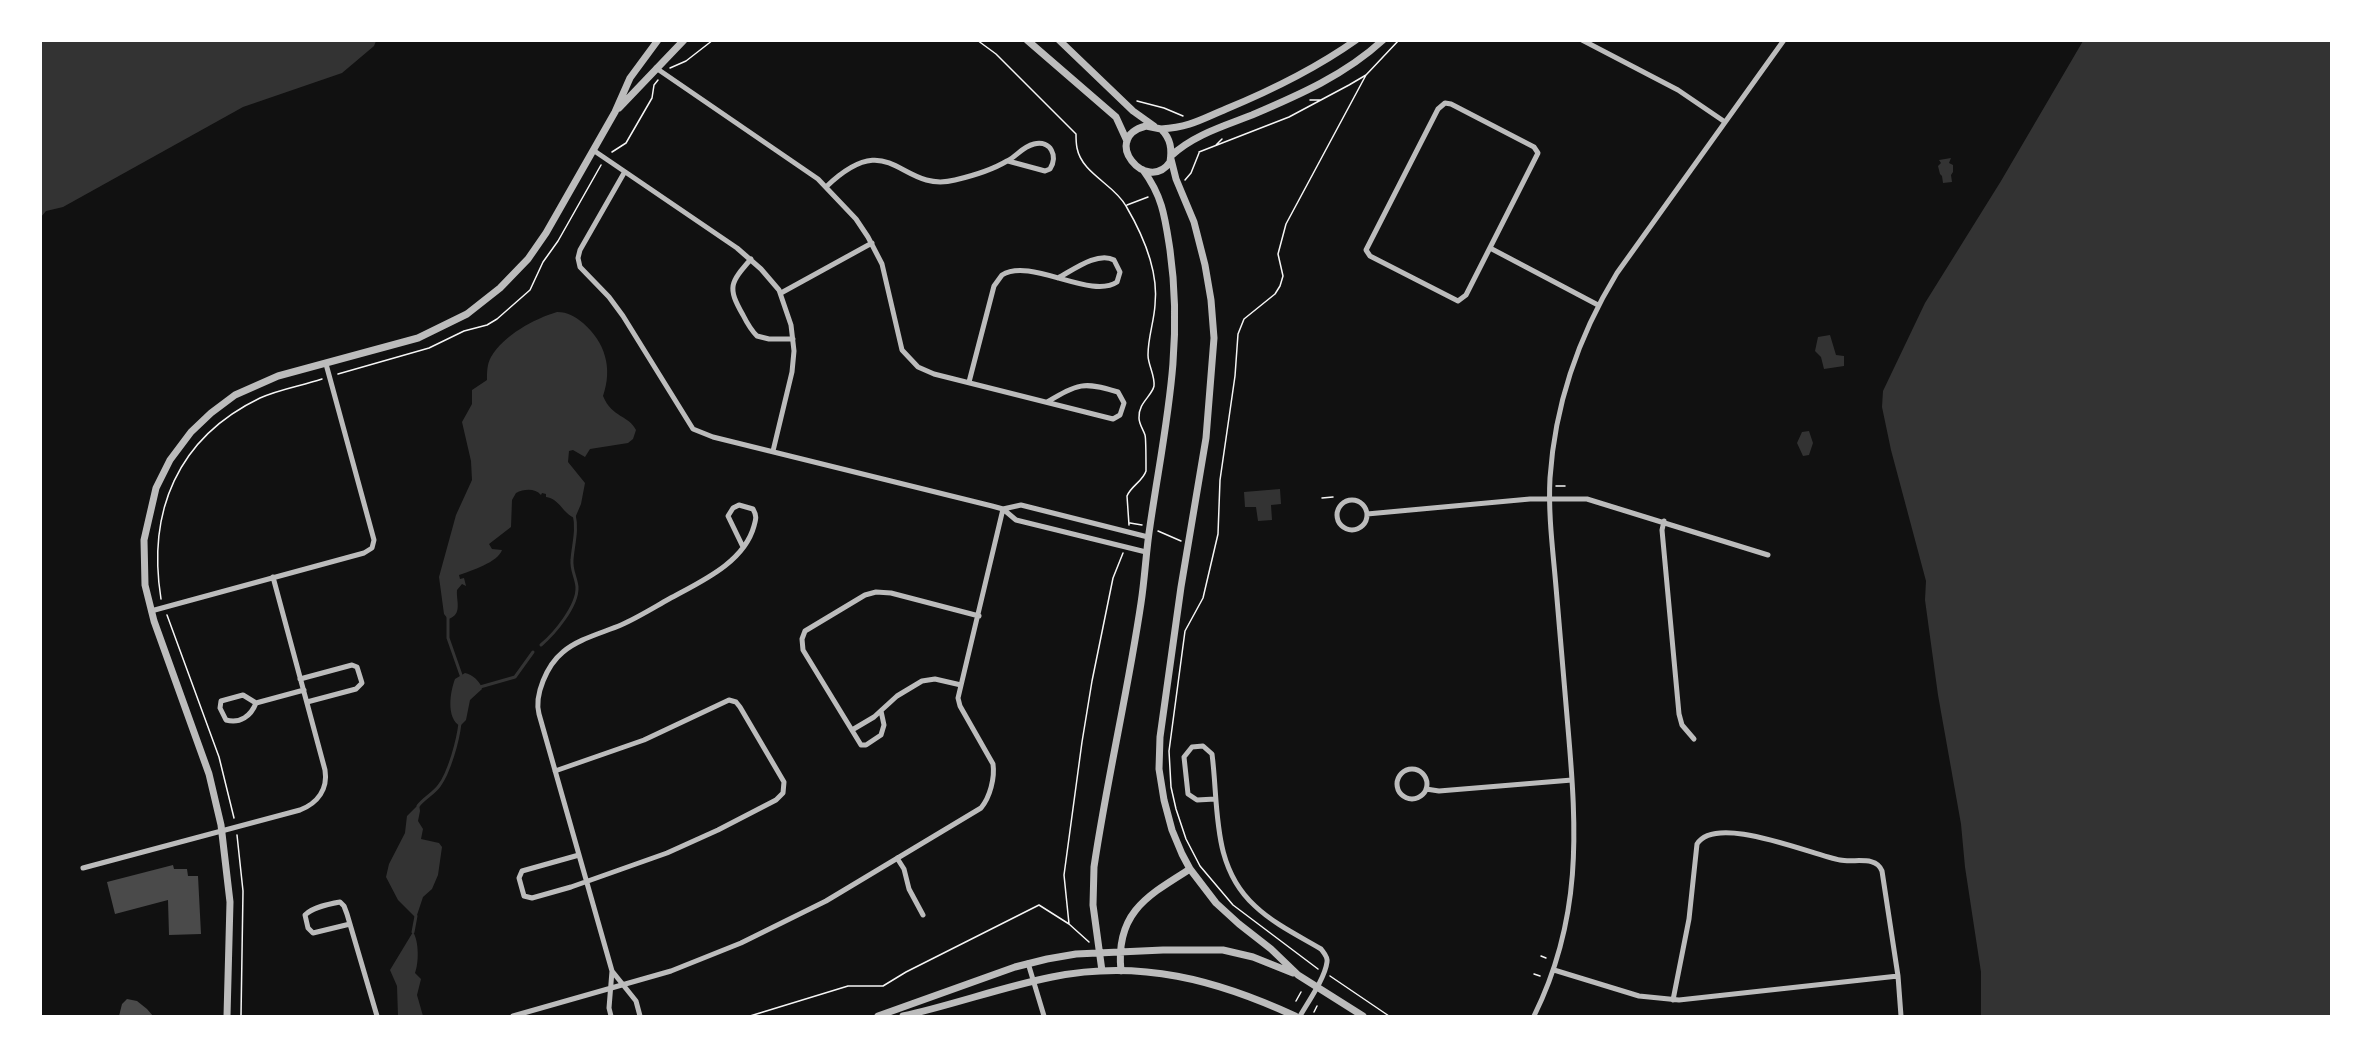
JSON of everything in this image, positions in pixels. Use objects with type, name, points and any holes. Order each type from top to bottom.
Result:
[{"type":"street","points":[[227,1017],[230,902],[222,831],[205,761],[151,611],[143,570],[144,532],[156,488],[176,451],[211,413],[235,395],[272,379],[418,338],[456,320],[487,299],[510,279],[540,242],[615,112],[630,78],[658,40]]},
{"type":"street","points":[[615,112],[684,40]]},
{"type":"street","points":[[1027,40],[1116,117],[1127,141],[1129,158],[1143,170],[1157,191],[1173,274],[1176,326],[1171,397],[1148,537],[1141,603],[1094,867],[1093,905],[1102,971]]},
{"type":"street","points":[[1059,40],[1133,111],[1159,128],[1169,140],[1176,179],[1194,222],[1212,306],[1214,338],[1206,438],[1181,587],[1160,747],[1160,779],[1166,811],[1175,839],[1190,868],[1224,911],[1271,949],[1298,975],[1363,1017]]},
{"type":"street","points":[[1127,141],[1131,134],[1141,128],[1188,126],[1266,92],[1320,64],[1356,40]]},
{"type":"street","points":[[1143,170],[1163,169],[1186,142],[1328,81],[1361,59],[1383,40]]},
{"type":"street","points":[[1582,40],[1678,90],[1725,122]]},
{"type":"street","points":[[1534,1017],[1554,970],[1567,920],[1574,874],[1575,835],[1572,780],[1550,498],[1553,443],[1562,398],[1573,362],[1598,305],[1644,232],[1784,40]]},
{"type":"street","points":[[656,68],[826,187],[861,224],[872,243],[889,288],[899,341],[908,358],[927,372],[1113,419],[1120,416],[1124,403],[1118,392],[1085,384],[1069,389],[1047,402]]},
{"type":"street","points":[[1445,103],[1515,137],[1537,151],[1537,156],[1490,248],[1464,299],[1458,301],[1370,256],[1367,252],[1367,247],[1435,115],[1440,106],[1445,103]]},
{"type":"street","points":[[826,187],[844,173],[871,159],[884,161],[927,180],[943,182],[971,176],[1008,161],[1023,148],[1036,144],[1048,146],[1052,150],[1054,159],[1050,169],[1046,171],[1008,161]]},
{"type":"street","points":[[592,150],[751,260],[781,293],[788,310],[794,339],[792,372],[773,451]]},
{"type":"street","points":[[624,173],[578,254],[580,267],[609,297],[623,316],[693,429],[704,435],[1003,509],[1016,520],[1146,552]]},
{"type":"street","points":[[781,293],[872,243]]},
{"type":"street","points":[[1490,248],[1598,305]]},
{"type":"street","points":[[969,382],[999,277],[1008,271],[1018,270],[1103,288],[1117,282],[1120,275],[1116,263],[1111,258],[1104,257],[1084,264],[1058,278]]},
{"type":"street","points":[[751,260],[733,285],[734,300],[757,336],[769,339],[794,339]]},
{"type":"street","points":[[151,611],[364,553],[374,546],[326,364]]},
{"type":"street","points":[[1367,514],[1550,498],[1595,500],[1768,555]]},
{"type":"street","points":[[1350,500],[1360,502],[1367,514],[1364,524],[1355,529],[1343,527],[1337,516],[1340,506],[1350,500]]},
{"type":"street","points":[[611,1017],[609,1008],[612,971],[537,700],[552,665],[569,647],[627,622],[727,564],[743,547],[752,534],[756,515],[750,508],[739,505],[733,508],[728,516],[743,547]]},
{"type":"street","points":[[1003,509],[1021,505],[1148,537]]},
{"type":"street","points":[[513,1017],[688,965],[771,930],[826,901],[978,810],[987,799],[993,764],[959,704],[961,686],[1003,509]]},
{"type":"street","points":[[1664,521],[1662,530],[1679,714],[1682,725],[1694,739]]},
{"type":"street","points":[[83,868],[306,807],[319,796],[326,780],[325,770],[273,577]]},
{"type":"street","points":[[881,711],[884,725],[879,738],[863,746],[803,648],[802,639],[807,629],[865,595],[876,592],[891,593],[979,616]]},
{"type":"street","points":[[300,679],[352,665],[357,667],[362,677],[362,683],[356,689],[307,702]]},
{"type":"street","points":[[852,730],[881,711],[897,696],[926,680],[935,679],[961,686]]},
{"type":"street","points":[[256,703],[243,695],[226,698],[219,705],[224,718],[231,722],[248,717],[256,703],[304,690]]},
{"type":"street","points":[[555,771],[644,740],[729,700],[736,702],[740,707],[784,782],[784,790],[779,798],[667,853],[586,881],[529,898],[524,896],[519,875],[522,871],[579,855]]},
{"type":"street","points":[[903,1017],[1034,981],[1066,975],[1121,970],[1176,976],[1215,984],[1245,994],[1297,1017],[1316,987],[1327,963],[1326,955],[1263,913],[1238,887],[1227,868],[1222,852],[1211,752],[1203,746],[1192,747],[1184,757],[1187,792],[1195,800],[1215,799]]},
{"type":"street","points":[[1405,771],[1418,771],[1425,778],[1425,789],[1418,797],[1408,798],[1398,790],[1398,779],[1405,771]]},
{"type":"street","points":[[1425,789],[1439,791],[1572,780]]},
{"type":"street","points":[[1673,1000],[1689,919],[1696,846],[1700,839],[1709,835],[1754,836],[1837,860],[1876,863],[1882,871],[1899,976],[1901,1017]]},
{"type":"street","points":[[897,858],[904,869],[909,889],[924,915]]},
{"type":"street","points":[[1121,970],[1119,952],[1125,927],[1137,907],[1152,893],[1190,868]]},
{"type":"street","points":[[350,924],[313,933],[308,928],[305,915],[310,910],[340,902],[344,906],[350,924],[377,1017]]},
{"type":"street","points":[[878,1017],[1028,963],[1061,956],[1100,952],[1223,950],[1253,957],[1298,975]]},
{"type":"street","points":[[1028,963],[1044,1017]]},
{"type":"street","points":[[1554,970],[1639,996],[1673,1000],[1785,990],[1899,976]]},
{"type":"street","points":[[612,971],[636,1001],[640,1017]]},
{"type":"path","points":[[672,66],[686,61],[713,40]]},
{"type":"path","points":[[977,40],[996,54],[1073,131],[1077,136],[1078,152],[1099,179],[1117,194],[1126,206],[1146,248],[1153,277],[1155,305],[1149,331],[1148,354],[1154,387],[1143,402],[1139,416],[1147,442],[1146,468],[1143,476],[1127,496],[1126,508],[1130,523],[1140,525]]},
{"type":"path","points":[[1183,181],[1191,173],[1199,152],[1289,117],[1322,100],[1365,75],[1399,40]]},
{"type":"path","points":[[1314,967],[1233,905],[1200,866],[1186,839],[1174,803],[1169,742],[1184,634],[1206,591],[1217,542],[1221,468],[1236,376],[1240,326],[1246,317],[1275,294],[1280,286],[1283,276],[1278,254],[1286,224],[1365,75]]},
{"type":"path","points":[[612,151],[626,143],[652,98],[655,84]]},
{"type":"path","points":[[1310,100],[1322,100]]},
{"type":"path","points":[[1137,101],[1180,114],[1185,119]]},
{"type":"path","points":[[1216,146],[1222,139]]},
{"type":"path","points":[[1126,206],[1153,195]]},
{"type":"path","points":[[161,599],[157,565],[159,531],[168,496],[184,463],[213,430],[242,408],[270,394],[323,378]]},
{"type":"path","points":[[1556,486],[1565,486]]},
{"type":"path","points":[[1322,498],[1333,497]]},
{"type":"path","points":[[1155,530],[1182,542]]},
{"type":"path","points":[[1070,924],[1064,875],[1082,742],[1113,578],[1124,551]]},
{"type":"path","points":[[166,614],[219,757],[234,819]]},
{"type":"path","points":[[237,834],[243,891],[241,1017]]},
{"type":"path","points":[[750,1017],[848,986],[884,986],[906,972],[1039,905],[1070,924],[1091,943]]},
{"type":"path","points":[[1541,956],[1546,957]]},
{"type":"path","points":[[1534,974],[1540,976]]},
{"type":"path","points":[[1330,976],[1389,1017]]},
{"type":"path","points":[[1296,1001],[1301,992]]},
{"type":"path","points":[[1314,1012],[1317,1006]]},
{"type":"shaded area","points":[[41,40],[376,41],[374,46],[342,73],[243,107],[63,207],[46,211],[41,217]]},
{"type":"shaded area","points":[[2083,41],[2331,41],[2331,1016],[1981,1016],[1981,972],[1961,824],[1938,695],[1925,600],[1926,581],[1891,450],[1882,407],[1883,391],[1925,303],[2001,181]]},
{"type":"shaded area","points":[[1951,158],[1949,163],[1953,165],[1952,182],[1943,183],[1938,166],[1941,163],[1939,160]]},
{"type":"shaded area","points":[[557,312],[577,318],[597,338],[607,366],[603,396],[611,408],[633,425],[636,430],[633,439],[628,443],[590,449],[585,457],[573,450],[569,451],[568,462],[585,483],[581,504],[575,518],[551,498],[546,497],[546,494],[541,495],[529,490],[516,493],[512,500],[511,527],[489,544],[492,549],[502,550],[490,562],[459,575],[460,579],[464,578],[466,586],[462,584],[457,590],[457,611],[453,617],[448,619],[444,614],[439,577],[456,515],[472,480],[471,461],[462,422],[472,404],[472,390],[487,380],[490,360],[504,342],[529,324]]},
{"type":"shaded area","points":[[1830,335],[1836,355],[1844,356],[1844,366],[1824,369],[1821,357],[1815,351],[1818,337]]},
{"type":"shaded area","points":[[1809,431],[1813,443],[1809,455],[1803,456],[1797,443],[1802,432]]},
{"type":"shaded area","points":[[1280,489],[1281,504],[1271,505],[1272,520],[1258,521],[1256,507],[1245,507],[1244,492]]},
{"type":"shaded area","points":[[465,673],[476,679],[482,689],[470,700],[466,720],[460,726],[451,711],[451,697],[455,679]]},
{"type":"shaded area","points":[[419,804],[418,821],[423,829],[421,839],[439,843],[442,847],[438,875],[432,889],[423,897],[416,918],[398,900],[386,877],[389,864],[405,833],[407,816]]},
{"type":"shaded area","points":[[413,932],[418,952],[415,973],[421,979],[417,995],[423,1016],[398,1016],[397,986],[390,970]]},
{"type":"building","points":[[173,865],[174,869],[187,869],[188,876],[198,876],[201,934],[169,935],[168,900],[115,914],[107,882]]},
{"type":"building","points":[[127,999],[137,1001],[153,1016],[119,1016],[122,1004]]},
{"type":"waterway","points":[[541,645],[564,619],[574,603],[577,587],[572,564],[574,514]]},
{"type":"waterway","points":[[448,615],[448,638],[461,675]]},
{"type":"waterway","points":[[480,687],[515,677],[533,652]]},
{"type":"waterway","points":[[418,806],[437,789],[443,780],[460,723]]},
{"type":"waterway","points":[[413,932],[416,916]]}]
